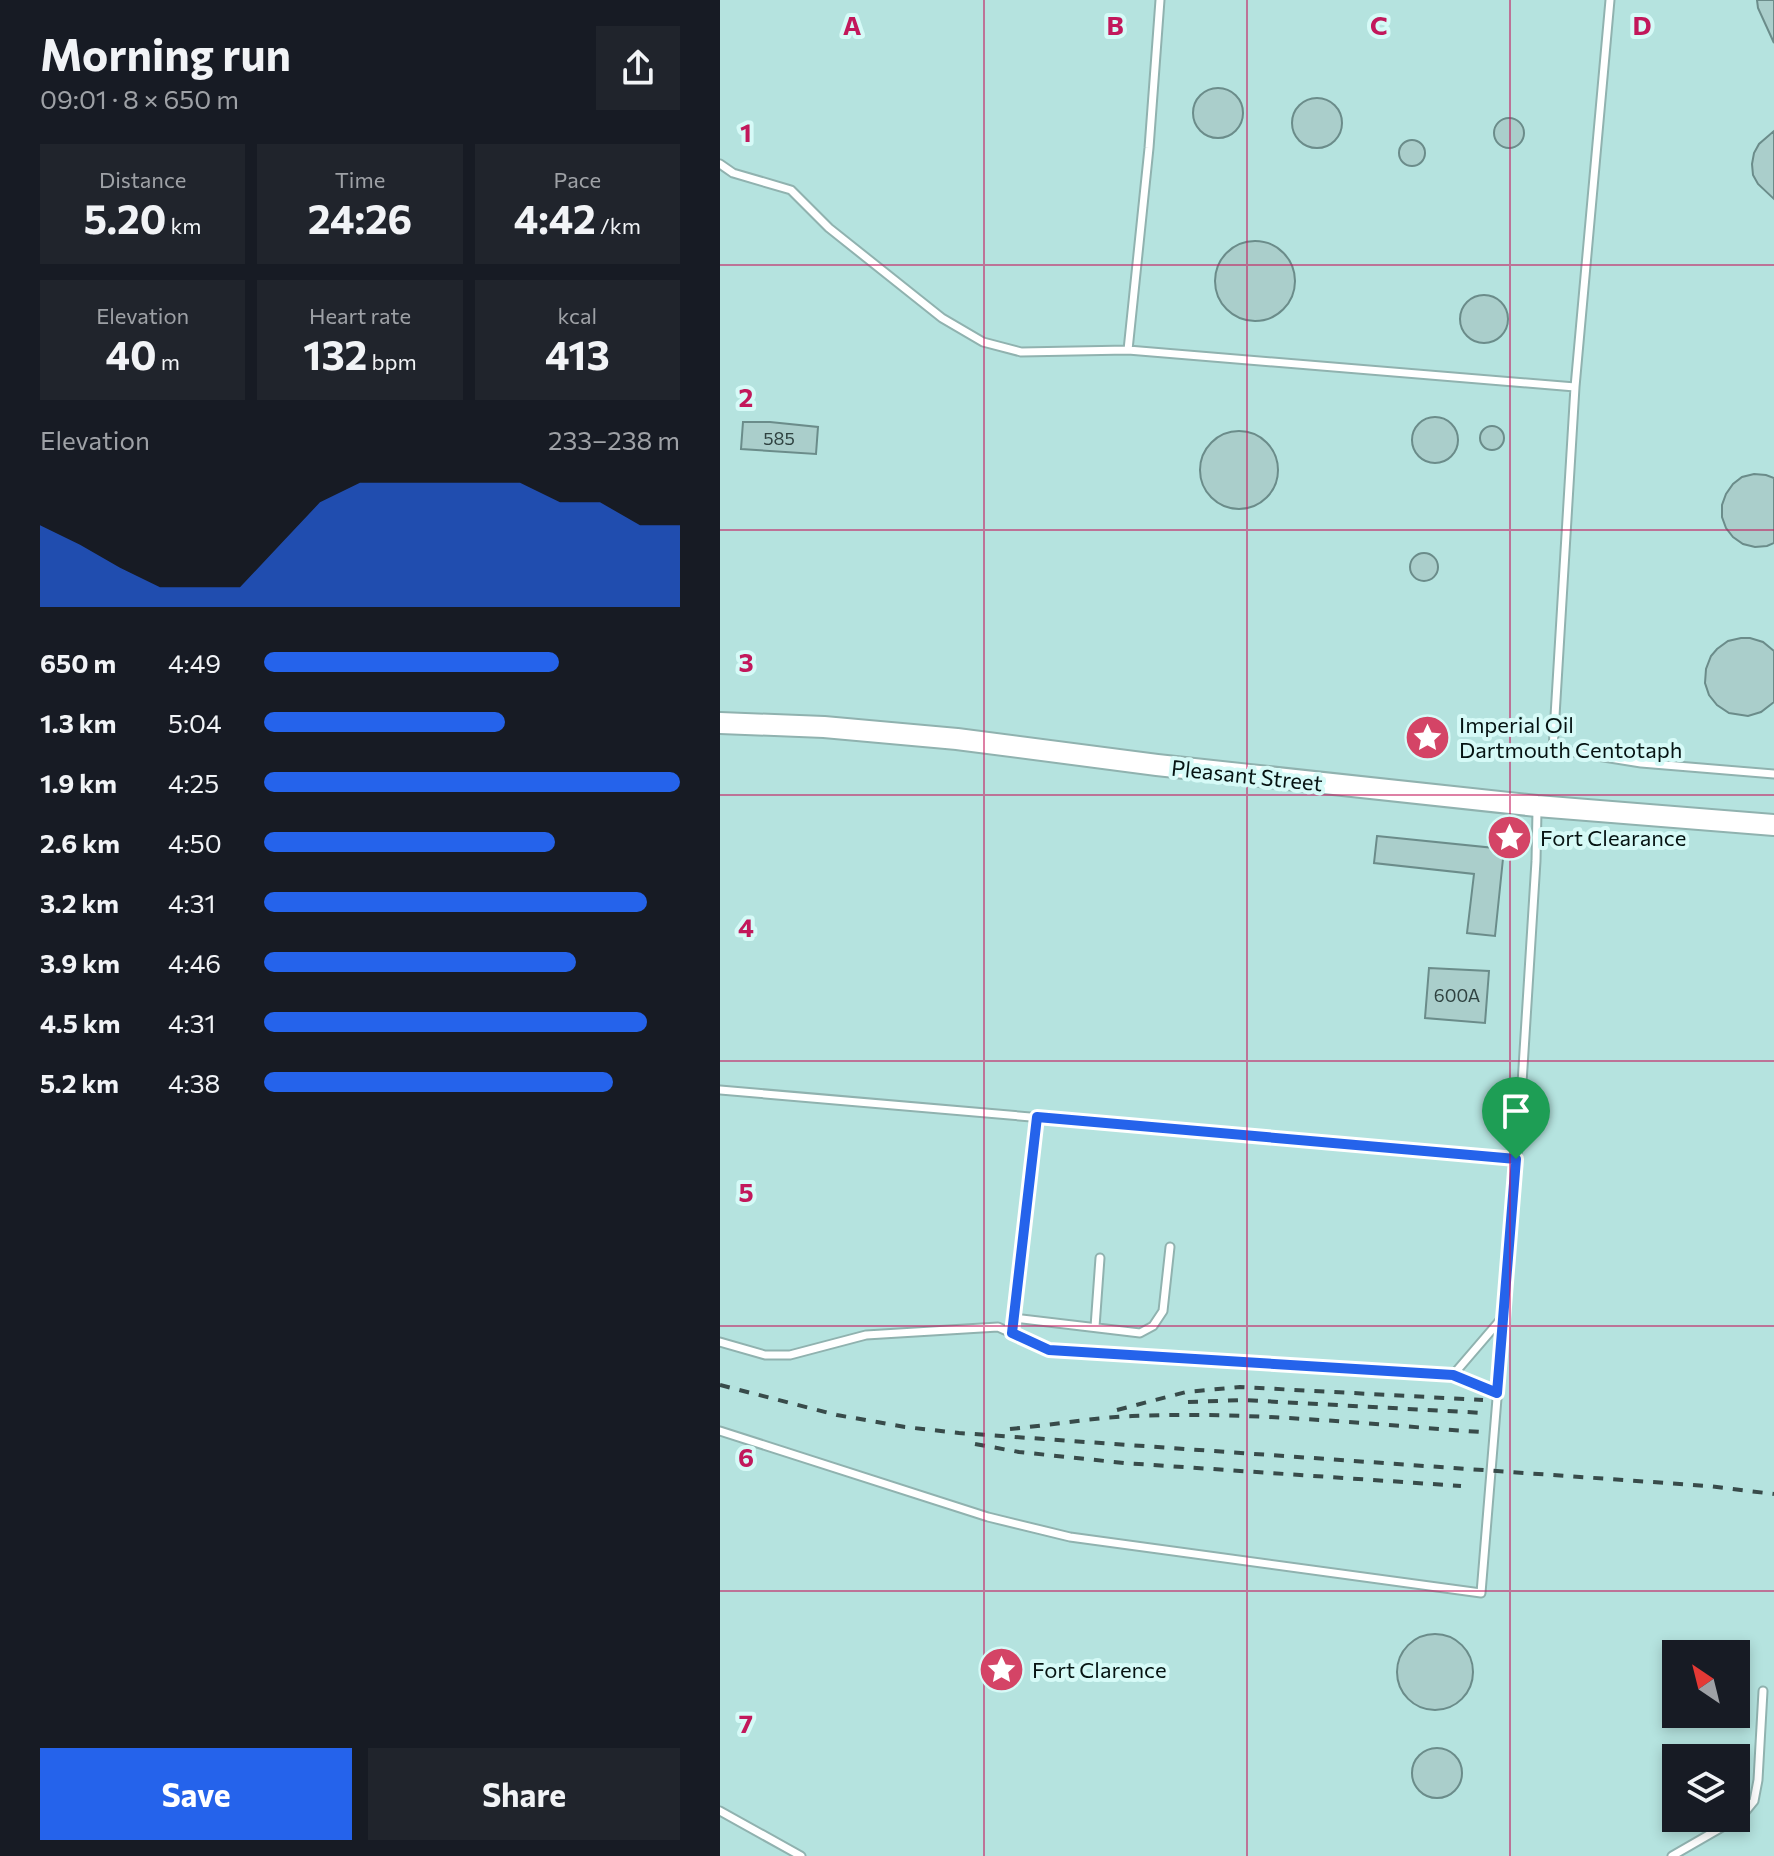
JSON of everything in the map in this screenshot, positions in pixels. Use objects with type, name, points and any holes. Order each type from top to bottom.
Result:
[{"type":"main road","name":"Pleasant Street","points":[[720,723],[810,726],[957,739],[1157,765],[1537,806],[1774,825]]},
{"type":"lane","points":[[1128,350],[1149,148],[1160,0]]},
{"type":"lane","points":[[1610,0],[1575,387],[1553,749],[1641,763],[1774,774]]},
{"type":"lane","points":[[720,164],[733,173],[791,190],[829,228],[942,318],[983,342],[1021,352],[1128,350],[1575,387]]},
{"type":"lane","points":[[720,1431],[988,1517],[1070,1537],[1481,1593],[1516,1159],[1537,806]]},
{"type":"lane","points":[[720,1090],[1516,1159]]},
{"type":"lane","points":[[1012,1333],[1037,1117]]},
{"type":"lane","points":[[1014,1318],[1140,1333],[1153,1326],[1163,1311],[1170,1247]]},
{"type":"lane","points":[[1095,1327],[1100,1258]]},
{"type":"lane","points":[[1453,1375],[1503,1317]]},
{"type":"lane","points":[[720,1342],[765,1355],[790,1355],[866,1335],[998,1327],[1049,1350],[1453,1375],[1497,1393]]},
{"type":"lane","points":[[1672,1856],[1731,1822],[1754,1801],[1763,1691]]},
{"type":"lane","points":[[720,1811],[801,1856]]},
{"type":"shaded area","points":[[720,0],[1774,0],[1774,1856],[720,1856]]},
{"type":"building","points":[[1757,0],[1774,0],[1774,43],[1758,8]]},
{"type":"building","points":[[1218,88],[1236,95],[1243,113],[1236,131],[1218,138],[1200,131],[1193,113],[1200,95]]},
{"type":"building","points":[[1317,98],[1335,105],[1342,123],[1335,141],[1317,148],[1299,141],[1292,123],[1299,105]]},
{"type":"building","points":[[1509,118],[1515,119],[1523,127],[1523,139],[1515,147],[1509,148],[1503,147],[1495,139],[1494,133],[1495,127],[1503,119]]},
{"type":"building","points":[[1774,131],[1774,199],[1758,184],[1752,164],[1759,144]]},
{"type":"building","points":[[1412,140],[1421,144],[1425,153],[1421,162],[1412,166],[1403,162],[1399,153],[1403,144]]},
{"type":"building","points":[[1255,241],[1270,244],[1283,253],[1292,266],[1295,281],[1292,296],[1283,309],[1270,318],[1255,321],[1240,318],[1227,309],[1218,296],[1215,281],[1218,266],[1227,253],[1240,244]]},
{"type":"building","points":[[1484,295],[1493,296],[1501,302],[1507,310],[1507,328],[1501,336],[1493,342],[1484,343],[1475,342],[1467,336],[1461,328],[1460,319],[1461,310],[1467,302],[1475,296]]},
{"type":"building","points":[[1435,417],[1451,424],[1458,440],[1451,456],[1435,463],[1419,456],[1412,440],[1419,424]]},
{"type":"building","points":[[743,422],[818,427],[816,454],[741,449]]},
{"type":"building","points":[[1492,426],[1503,433],[1504,438],[1497,449],[1492,450],[1481,443],[1480,438],[1487,427]]},
{"type":"building","points":[[1231,431],[1247,431],[1261,437],[1272,448],[1278,470],[1272,492],[1261,503],[1247,509],[1231,509],[1217,503],[1206,492],[1200,478],[1200,462],[1206,448],[1217,437]]},
{"type":"building","points":[[1754,474],[1774,478],[1774,543],[1767,546],[1743,544],[1726,528],[1722,517],[1722,505],[1733,484],[1742,477]]},
{"type":"building","points":[[1424,553],[1434,557],[1438,567],[1434,577],[1424,581],[1414,577],[1410,567],[1414,557]]},
{"type":"building","points":[[1741,638],[1763,642],[1774,651],[1774,702],[1761,712],[1748,716],[1729,713],[1717,705],[1705,683],[1711,656],[1728,641]]},
{"type":"building","points":[[1377,836],[1504,849],[1495,936],[1467,933],[1474,874],[1374,863]]},
{"type":"building","points":[[1429,968],[1489,971],[1485,1023],[1425,1018]]},
{"type":"building","points":[[1435,1634],[1449,1637],[1462,1645],[1470,1658],[1473,1672],[1470,1686],[1462,1699],[1449,1707],[1435,1710],[1421,1707],[1408,1699],[1400,1686],[1397,1672],[1400,1658],[1408,1645],[1421,1637]]},
{"type":"building","points":[[1437,1748],[1455,1755],[1462,1773],[1455,1791],[1437,1798],[1419,1791],[1412,1773],[1419,1755]]},
{"type":"railway","points":[[720,1385],[837,1415],[959,1433],[1708,1486],[1774,1494]]},
{"type":"railway","points":[[1117,1410],[1186,1392],[1240,1387],[1483,1400]]},
{"type":"railway","points":[[1188,1402],[1243,1400],[1484,1413]]},
{"type":"railway","points":[[1010,1429],[1117,1417],[1219,1415],[1481,1432]]},
{"type":"railway","points":[[975,1444],[1124,1463],[1461,1486]]},
{"type":"place","name":"Imperial Oil Dartmouth Centotaph","points":[[1428,737]]},
{"type":"place","name":"Fort Clearance","points":[[1509,837]]},
{"type":"place","name":"Fort Clarence","points":[[1001,1669]]},
{"type":"route","points":[[1037,1117],[1516,1159],[1497,1393],[1453,1375],[1049,1350],[1012,1333],[1037,1117]]}]
